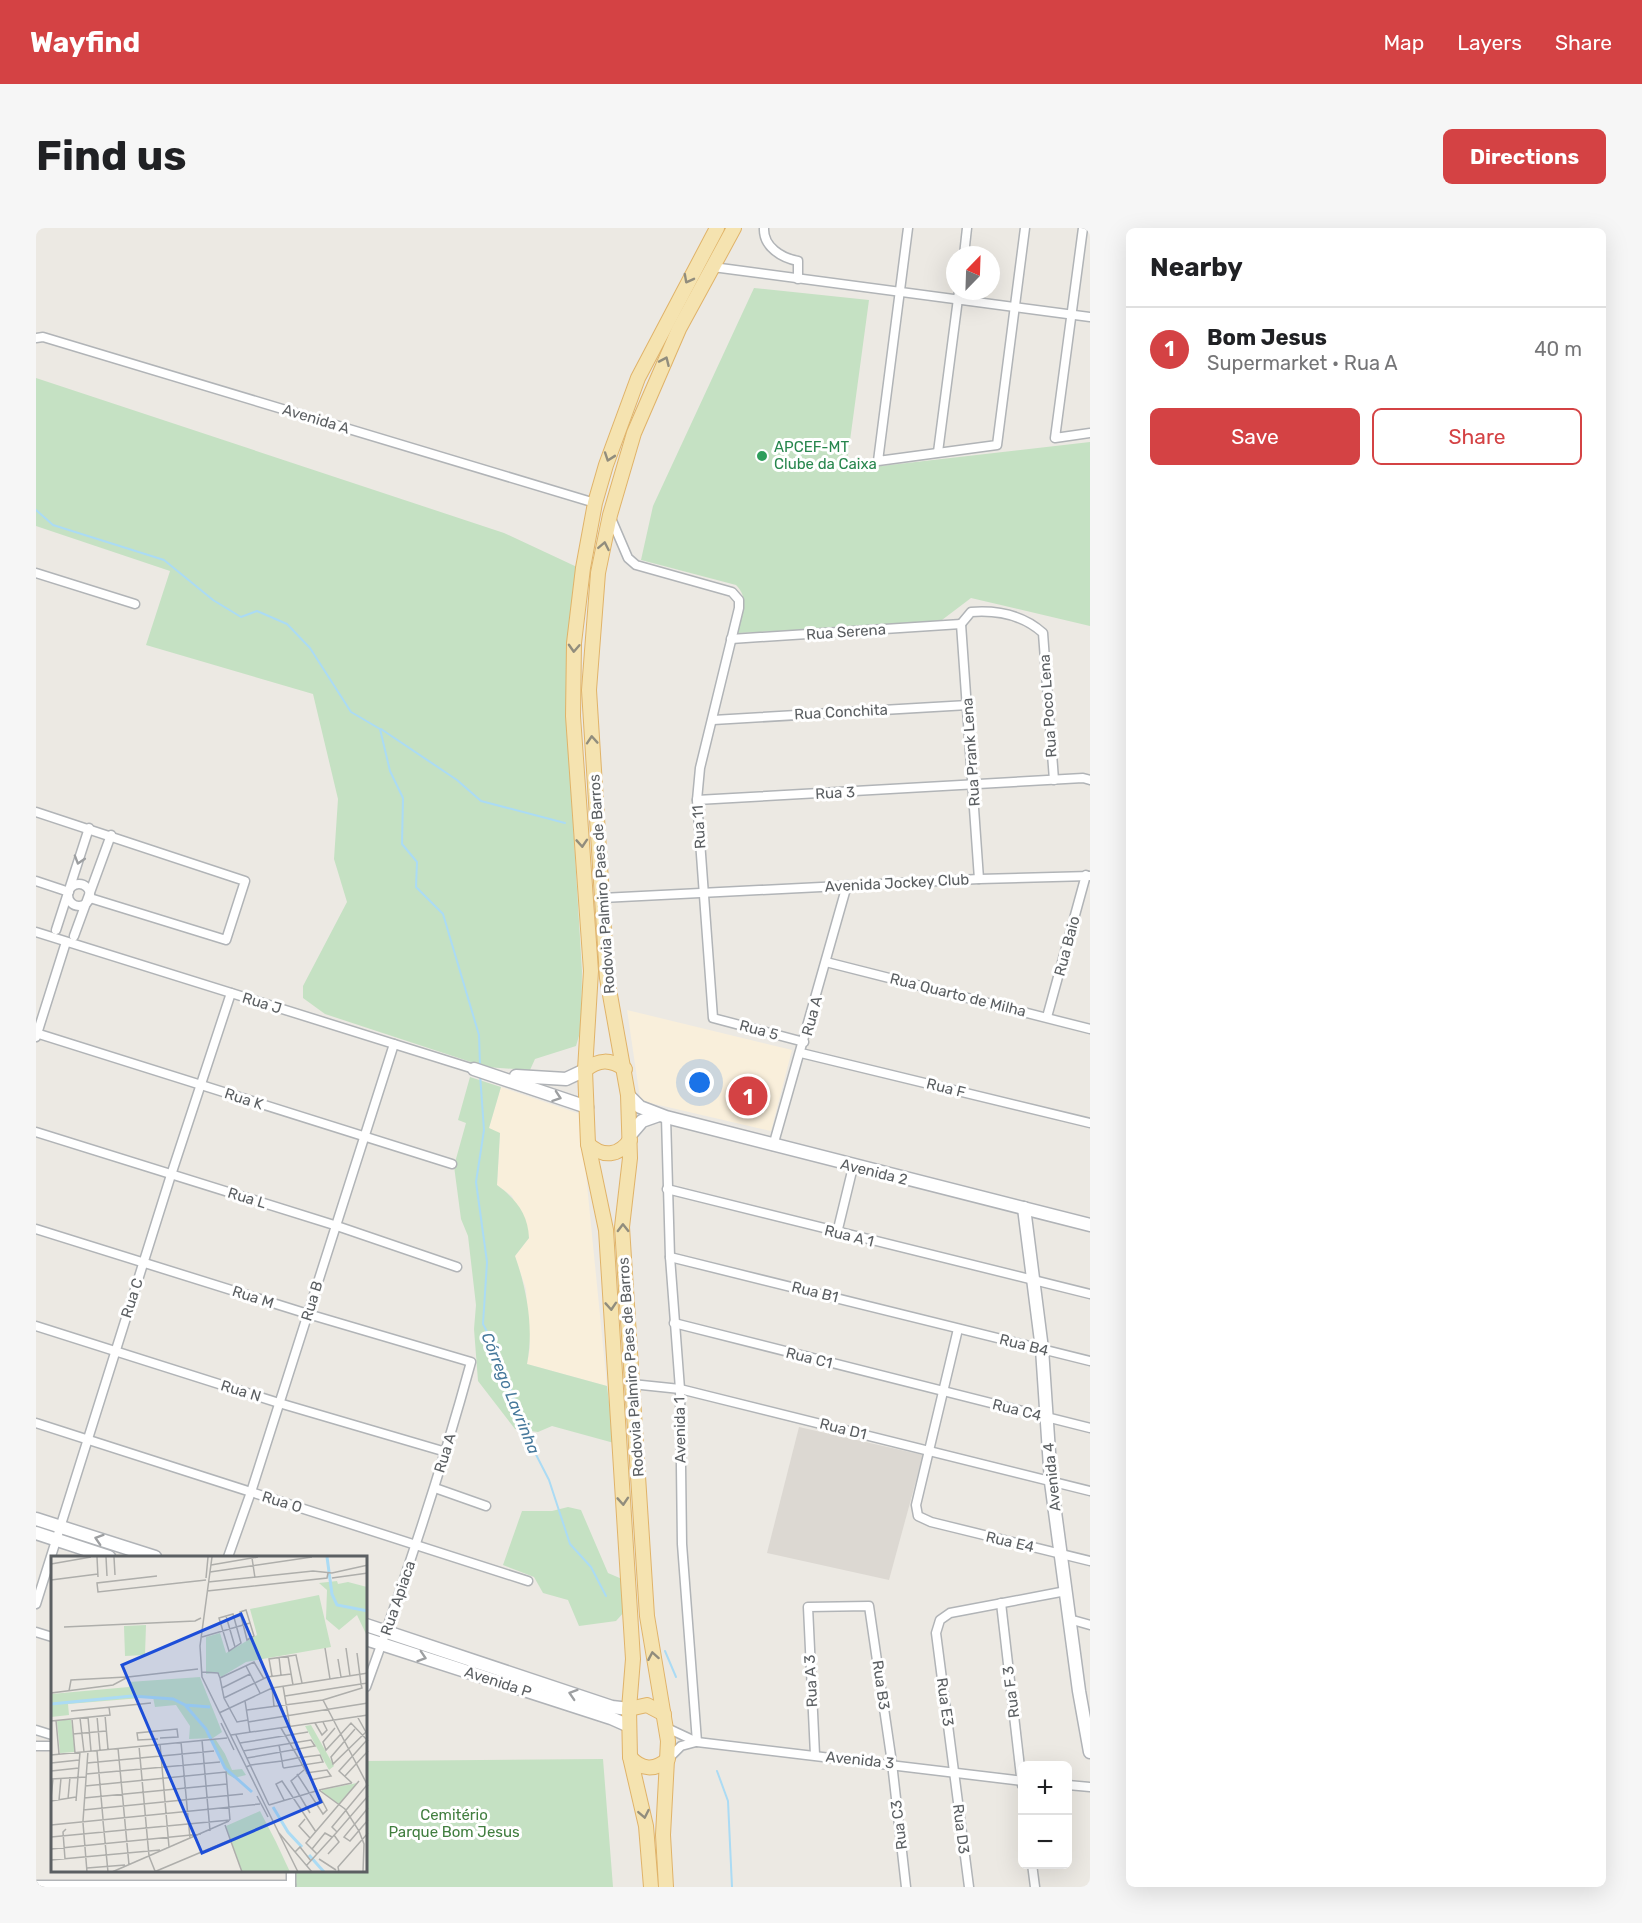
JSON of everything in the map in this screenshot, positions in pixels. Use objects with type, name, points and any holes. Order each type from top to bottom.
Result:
[{"type":"main road","name":"Rodovia Palmiro Paes de Barros","points":[[651,1887],[646,1826],[630,1757],[629,1709],[633,1659],[606,1230],[588,1144],[585,1070],[591,971],[573,705],[574,643],[583,568],[595,503],[638,378],[717,228]]},
{"type":"main road","name":"Rodovia Palmiro Paes de Barros","points":[[666,1887],[663,1835],[668,1759],[667,1728],[647,1616],[622,1227],[630,1138],[628,1095],[607,978],[589,690],[598,573],[610,515],[634,433],[679,329],[734,228]]},
{"type":"main road","points":[[585,1070],[604,1061],[616,1063],[625,1069]]},
{"type":"main road","points":[[588,1144],[595,1150],[610,1154],[626,1147],[630,1138]]},
{"type":"main road","points":[[629,1709],[647,1705],[664,1714]]},
{"type":"main road","points":[[630,1757],[641,1767],[649,1768],[656,1767],[668,1759]]},
{"type":"street","points":[[764,228],[770,247],[786,258],[798,261],[798,279]]},
{"type":"street","points":[[908,228],[878,461],[997,445],[1025,228]]},
{"type":"street","points":[[965,246],[967,228]]},
{"type":"street","points":[[1083,228],[1055,438],[1090,433]]},
{"type":"street","points":[[712,267],[899,292],[946,294]]},
{"type":"street","points":[[938,452],[957,300]]},
{"type":"street","points":[[982,300],[1090,317]]},
{"type":"street","name":"Avenida A","points":[[38,336],[595,503]]},
{"type":"street","name":"Rua 11","points":[[610,515],[628,558],[636,566],[732,592],[738,600],[739,608],[700,768],[697,800],[713,1018]]},
{"type":"street","points":[[36,573],[135,604]]},
{"type":"street","name":"Rua Poco Lena","points":[[961,624],[971,612],[993,610],[1031,622],[1043,633],[1054,780]]},
{"type":"street","name":"Rua Serena","points":[[731,639],[961,624]]},
{"type":"street","name":"Rua Prank Lena","points":[[961,624],[979,879]]},
{"type":"street","name":"Rua Conchita","points":[[713,720],[968,705]]},
{"type":"street","name":"Rua 3","points":[[697,800],[1054,780],[1090,780]]},
{"type":"street","points":[[36,812],[245,881],[226,940],[90,898]]},
{"type":"street","points":[[56,930],[89,828]]},
{"type":"street","points":[[74,936],[90,898],[111,835]]},
{"type":"street","name":"Avenida Jockey Club","points":[[705,895],[847,885],[1088,875]]},
{"type":"street","name":"Rua Baio","points":[[1047,1017],[1088,875]]},
{"type":"street","points":[[36,881],[69,892]]},
{"type":"street","points":[[84,885],[89,891],[90,898],[86,904],[76,905],[69,898],[69,892],[74,886],[84,885]]},
{"type":"street","name":"Rua A","points":[[773,1146],[847,885]]},
{"type":"street","points":[[602,898],[705,895]]},
{"type":"street","name":"Rua J","points":[[36,932],[488,1073],[587,1107]]},
{"type":"street","points":[[36,1035],[66,942]]},
{"type":"street","name":"Rua Quarto de Milha","points":[[826,962],[1090,1029]]},
{"type":"street","name":"Rua C","points":[[36,1604],[114,1351],[231,993]]},
{"type":"street","name":"Rua 5","points":[[713,1018],[804,1042]]},
{"type":"street","name":"Rua K","points":[[36,1035],[452,1164]]},
{"type":"street","name":"Rua B","points":[[228,1556],[251,1492],[334,1225],[394,1044]]},
{"type":"street","name":"Rua F","points":[[801,1053],[1090,1123]]},
{"type":"street","name":"Rua J","points":[[488,1073],[551,1080],[566,1079],[585,1070]]},
{"type":"street","name":"Avenida 2","points":[[628,1095],[640,1107],[662,1116],[853,1167],[1090,1225]]},
{"type":"street","points":[[630,1138],[634,1126],[642,1121],[662,1116]]},
{"type":"street","name":"Avenida 1","points":[[662,1116],[680,1389],[682,1544],[697,1742]]},
{"type":"street","name":"Rua L","points":[[36,1131],[334,1225],[457,1267]]},
{"type":"street","points":[[837,1233],[853,1167]]},
{"type":"street","name":"Rua A 1","points":[[668,1189],[837,1233],[1090,1294]]},
{"type":"street","name":"Avenida 4","points":[[1024,1208],[1031,1279],[1042,1349],[1051,1482],[1069,1619],[1084,1692],[1090,1748]]},
{"type":"street","name":"Rua M","points":[[36,1229],[471,1362]]},
{"type":"street","name":"Rua B1","points":[[670,1257],[958,1329]]},
{"type":"street","name":"Rua C1","points":[[674,1323],[944,1392]]},
{"type":"street","name":"Rua N","points":[[36,1326],[279,1403],[446,1452]]},
{"type":"street","points":[[930,1451],[958,1329]]},
{"type":"street","name":"Rua B4","points":[[958,1329],[1090,1361]]},
{"type":"street","name":"Rua A","points":[[417,1544],[471,1362]]},
{"type":"street","name":"Rua D1","points":[[632,1384],[680,1389],[1090,1491]]},
{"type":"street","name":"Rua C4","points":[[944,1392],[1090,1428]]},
{"type":"street","name":"Rua O","points":[[36,1423],[528,1581]]},
{"type":"street","name":"Rua E4","points":[[930,1451],[916,1505],[918,1516],[931,1522],[1090,1561]]},
{"type":"street","points":[[435,1488],[486,1506]]},
{"type":"street","points":[[36,1519],[152,1556]]},
{"type":"street","points":[[36,1533],[106,1556]]},
{"type":"street","name":"Rua Apiaca","points":[[368,1681],[417,1544]]},
{"type":"street","points":[[1001,1603],[1066,1591]]},
{"type":"street","name":"Rua E3","points":[[954,1772],[936,1633],[940,1620],[950,1613],[1001,1603]]},
{"type":"street","name":"Rua F 3","points":[[1001,1603],[1020,1761]]},
{"type":"street","name":"Rua A 3","points":[[815,1755],[808,1607],[869,1606]]},
{"type":"street","name":"Rua B3","points":[[869,1606],[892,1763]]},
{"type":"street","points":[[1069,1619],[1090,1625]]},
{"type":"street","name":"Avenida P","points":[[368,1626],[612,1707],[629,1709]]},
{"type":"street","points":[[36,1632],[51,1637]]},
{"type":"street","name":"Avenida P","points":[[368,1641],[611,1718],[629,1726]]},
{"type":"street","name":"Avenida 3","points":[[667,1728],[697,1742],[892,1763],[1018,1780]]},
{"type":"street","points":[[36,1730],[51,1735]]},
{"type":"street","points":[[668,1759],[681,1746],[697,1742]]},
{"type":"street","name":"Rua C3","points":[[892,1763],[906,1887]]},
{"type":"street","name":"Rua D3","points":[[954,1772],[969,1887]]},
{"type":"street","points":[[1072,1785],[1090,1787]]},
{"type":"street","points":[[1033,1869],[1035,1887]]},
{"type":"street","points":[[36,1885],[291,1886]]},
{"type":"shaded area","points":[[627,1010],[792,1050],[771,1131],[646,1102],[640,1098]]},
{"type":"shaded area","points":[[501,1087],[580,1114],[607,1386],[527,1364],[530,1348],[526,1289],[515,1256],[529,1238],[512,1196],[497,1185],[500,1134],[489,1128]]},
{"type":"shaded area","points":[[799,1427],[923,1455],[889,1580],[767,1553]]},
{"type":"green space","name":"APCEF-MT Clube da Caixa","points":[[754,288],[869,300],[846,470],[1090,442],[1090,626],[971,598],[938,623],[738,633],[744,601],[736,585],[641,560],[653,506]]},
{"type":"green space","points":[[36,378],[504,533],[577,567],[566,706],[582,971],[581,1029],[576,1046],[535,1059],[530,1070],[486,1067],[325,1014],[303,998],[303,986],[347,902],[334,859],[338,799],[313,694],[146,645],[170,571],[36,526]]},
{"type":"green space","points":[[470,1077],[501,1087],[489,1128],[500,1133],[497,1185],[520,1208],[528,1229],[529,1238],[515,1256],[528,1309],[530,1337],[527,1364],[607,1386],[614,1443],[552,1426],[538,1432],[515,1429],[478,1381],[474,1329],[476,1305],[468,1236],[461,1219],[454,1166],[466,1123],[458,1120]]},
{"type":"green space","points":[[568,1507],[581,1510],[608,1573],[622,1579],[625,1611],[616,1621],[579,1626],[568,1600],[543,1593],[534,1577],[503,1565],[522,1511],[552,1511]]},
{"type":"green space","name":"Cemitério Parque Bom Jesus","points":[[603,1759],[613,1887],[294,1887],[295,1872],[368,1872],[368,1761]]},
{"type":"waterway","name":"Córrego Lavrinha","points":[[36,510],[53,525],[164,560],[213,600],[241,617],[257,611],[287,624],[310,648],[351,712],[380,729],[390,771],[403,798],[402,844],[417,862],[416,887],[443,914],[479,1035],[480,1066]]},
{"type":"waterway","points":[[381,729],[457,780],[481,801],[565,823]]},
{"type":"waterway","name":"Córrego Lavrinha","points":[[480,1074],[484,1130],[476,1182],[487,1262],[483,1324],[498,1353],[527,1437],[549,1480],[570,1544],[591,1567],[606,1596]]},
{"type":"waterway","name":"Córrego Lavrinha","points":[[665,1651],[676,1677]]},
{"type":"waterway","name":"Córrego Lavrinha","points":[[717,1771],[728,1801],[732,1887]]},
{"type":"place","name":"APCEF-MT Clube da Caixa","points":[[762,456]]},
{"type":"place","name":"Bom Jesus","points":[[748,1096]]}]
